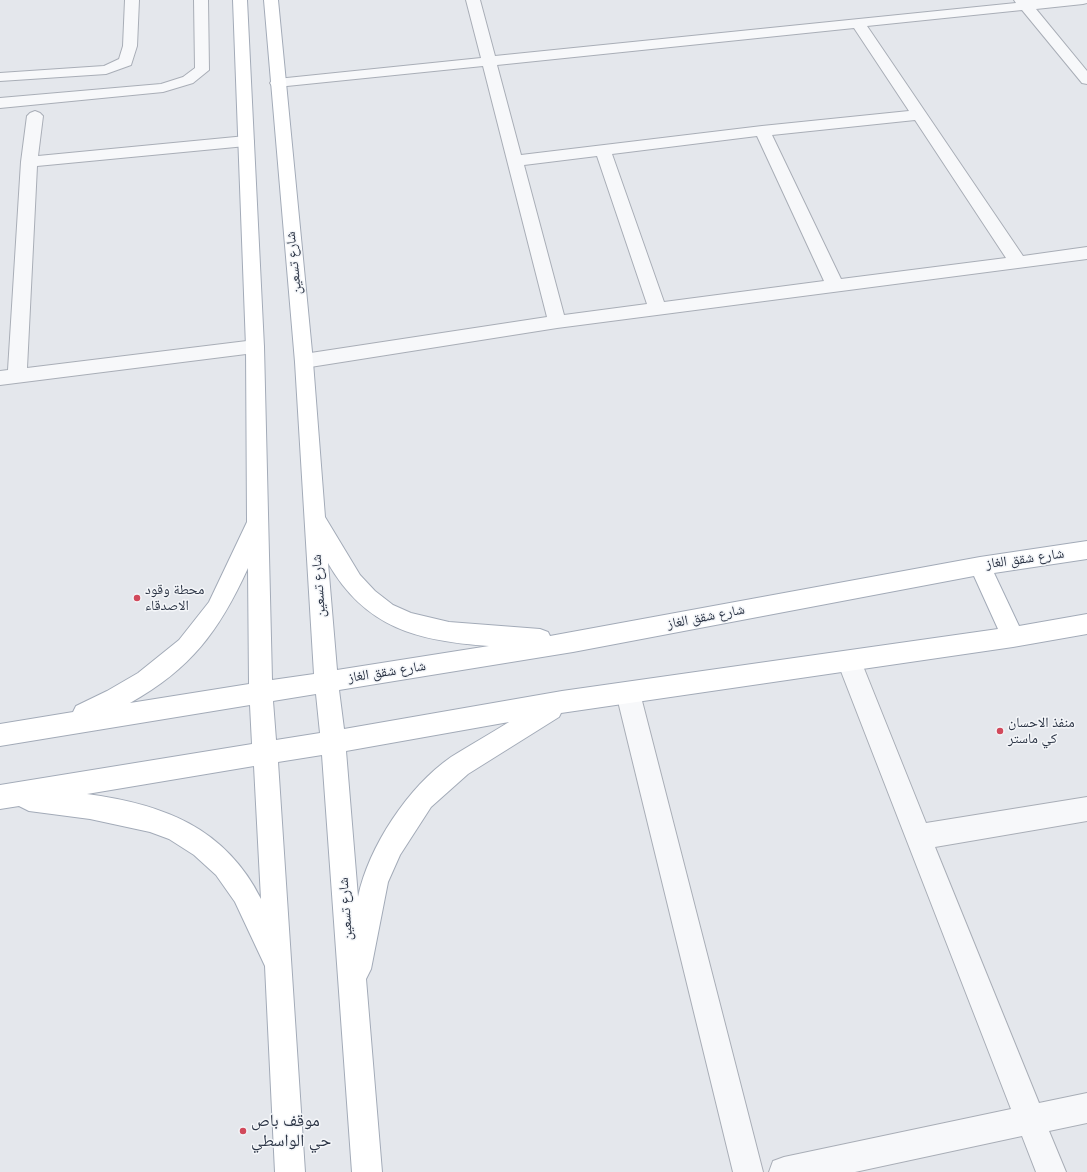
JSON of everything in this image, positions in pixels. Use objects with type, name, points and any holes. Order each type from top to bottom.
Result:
[{"type":"main road","points":[[240,0],[255,347],[261,692],[279,968],[290,1172]]},
{"type":"main road","name":"شارع تسعين","points":[[271,0],[276,83],[304,361],[326,682],[333,742],[367,1172]]},
{"type":"main road","points":[[314,513],[339,562],[367,597],[388,613],[409,623],[440,631],[573,642]]},
{"type":"main road","points":[[0,735],[54,727],[109,703],[155,674],[178,656],[199,634],[226,592],[258,521]]},
{"type":"main road","name":"شارع شقق الغاز","points":[[54,727],[573,642],[980,566],[1087,550]]},
{"type":"main road","points":[[980,566],[1013,637]]},
{"type":"main road","points":[[3,797],[562,702],[1013,637],[1087,624]]},
{"type":"main road","points":[[352,995],[375,882],[392,846],[422,799],[459,766],[562,702]]},
{"type":"main road","points":[[3,797],[117,811],[153,819],[196,840],[213,853],[244,892],[279,968]]},
{"type":"street","points":[[0,77],[106,70],[126,62],[130,46],[132,0]]},
{"type":"street","points":[[0,103],[163,88],[188,80],[202,70],[201,0]]},
{"type":"street","points":[[473,0],[557,322]]},
{"type":"street","points":[[276,83],[858,23],[1023,3],[1083,0]]},
{"type":"street","points":[[1023,3],[1087,80]]},
{"type":"street","points":[[858,23],[1018,262]]},
{"type":"street","points":[[515,161],[920,115]]},
{"type":"street","points":[[35,116],[28,162],[9,377],[255,347]]},
{"type":"street","points":[[762,132],[835,286]]},
{"type":"street","points":[[28,162],[246,141]]},
{"type":"street","points":[[603,151],[658,309]]},
{"type":"street","points":[[304,361],[557,322],[1087,254]]},
{"type":"street","points":[[849,661],[1051,1172]]},
{"type":"street","points":[[628,693],[748,1172]]},
{"type":"street","points":[[918,837],[1087,809]]},
{"type":"street","points":[[784,1172],[1087,1108]]},
{"type":"place","name":"محطة وقود الاصدقاء","points":[[137,598]]},
{"type":"place","name":"منفذ الاحسان كي ماستر","points":[[1000,731]]},
{"type":"place","name":"موقف باص حي الواسطي","points":[[243,1131]]}]
